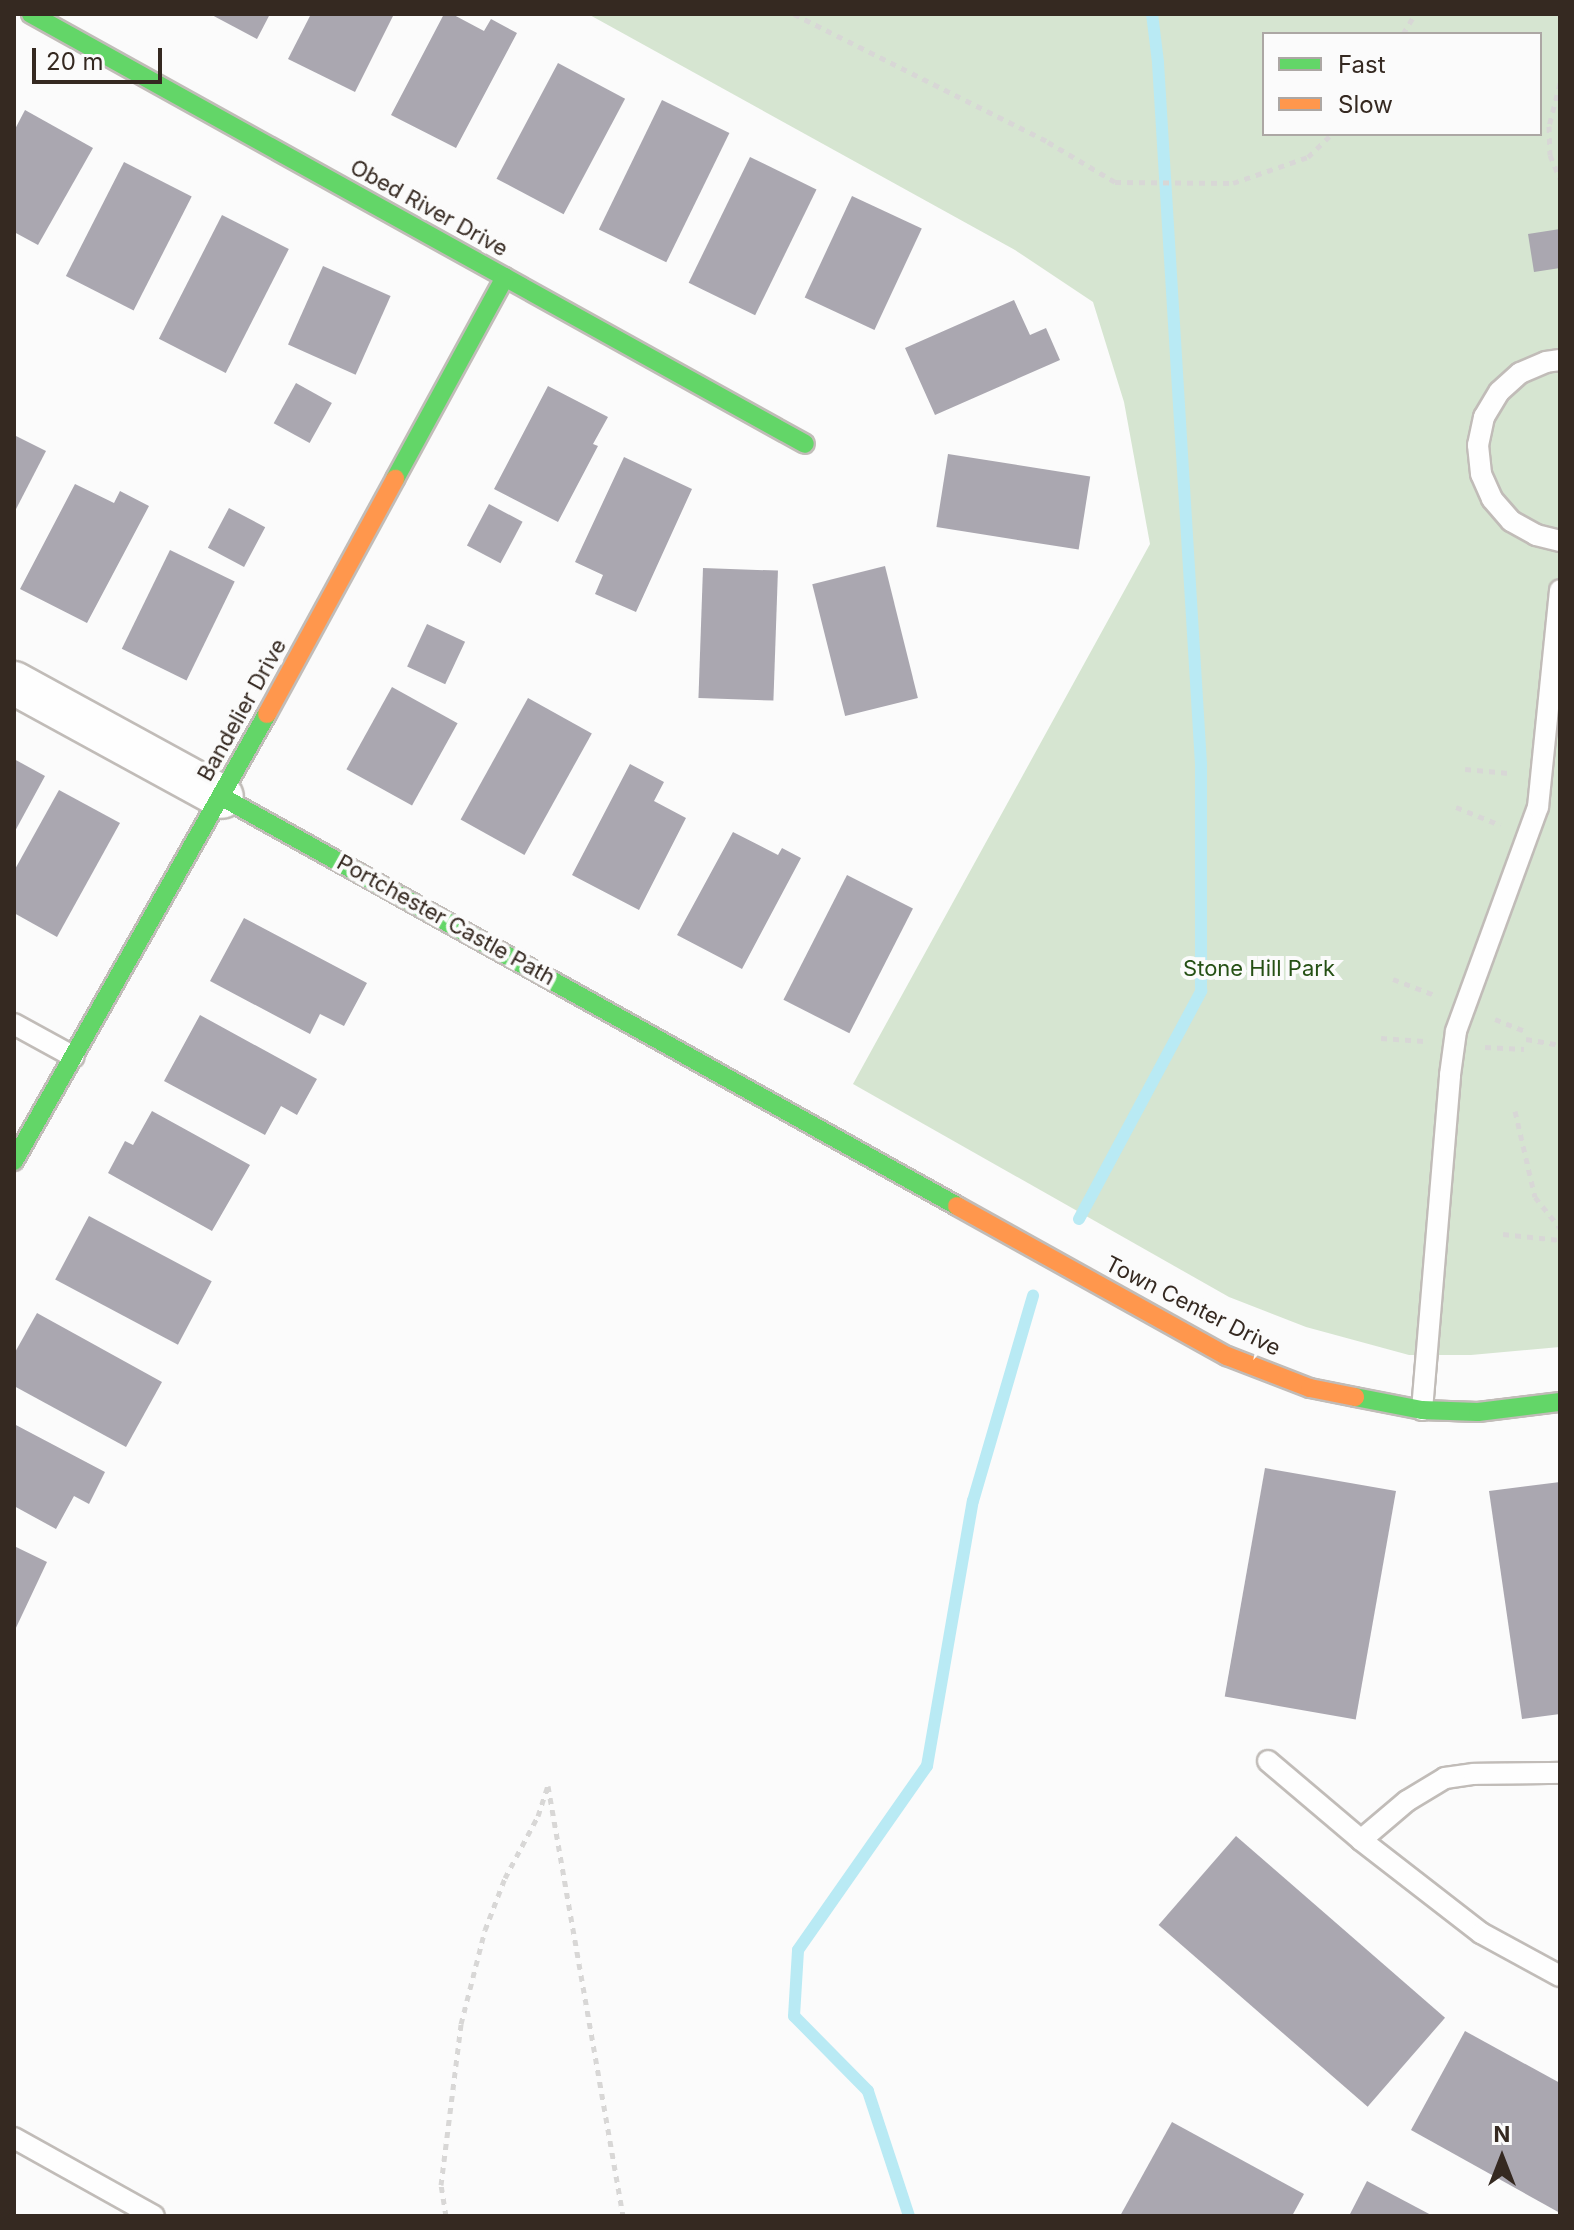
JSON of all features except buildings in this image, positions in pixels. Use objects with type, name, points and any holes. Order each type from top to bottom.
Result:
[{"type":"street","name":"Obed River Drive","points":[[31,14],[805,444]]},
{"type":"street","name":"Bandelier Drive","points":[[14,1161],[222,797],[505,277]]},
{"type":"street","name":"Portchester Castle Path","points":[[14,683],[878,1159]]},
{"type":"street","name":"Town Center Drive","points":[[878,1159],[1227,1356],[1310,1388],[1422,1410],[1478,1412],[1560,1402]]},
{"type":"lane","points":[[1560,360],[1546,362],[1520,373],[1499,392],[1484,417],[1478,445],[1481,474],[1492,499],[1511,521],[1536,535],[1560,541]]},
{"type":"lane","points":[[1422,1410],[1456,1031],[1538,807],[1560,590]]},
{"type":"lane","points":[[14,1024],[74,1057]]},
{"type":"lane","points":[[1268,1761],[1361,1840],[1481,1933],[1560,1976]]},
{"type":"lane","points":[[1361,1840],[1407,1801],[1445,1778],[1474,1774],[1560,1773]]},
{"type":"lane","points":[[14,2138],[154,2216]]},
{"type":"path","points":[[794,14],[1048,142],[1084,167],[1115,182],[1233,183],[1308,157],[1330,136]]},
{"type":"path","points":[[1404,32],[1415,14]]},
{"type":"path","points":[[1560,83],[1549,126],[1550,155],[1560,179]]},
{"type":"path","points":[[1465,769],[1514,774]]},
{"type":"path","points":[[1456,807],[1501,825]]},
{"type":"path","points":[[1393,979],[1438,996]]},
{"type":"path","points":[[1482,1014],[1527,1036],[1560,1045]]},
{"type":"path","points":[[1381,1038],[1429,1042]]},
{"type":"path","points":[[1476,1046],[1524,1049]]},
{"type":"path","points":[[1515,1111],[1535,1197],[1560,1228]]},
{"type":"path","points":[[1503,1234],[1560,1240]]},
{"type":"path","points":[[446,2216],[441,2185],[461,2024],[485,1930],[505,1878],[538,1816],[548,1786],[623,2216]]},
{"type":"green space","name":"Stone Hill Park","points":[[588,14],[1560,14],[1560,1347],[1471,1355],[1409,1355],[1306,1327],[1229,1297],[853,1084],[1150,544],[1124,402],[1093,302],[1015,250]]},
{"type":"waterway","points":[[1079,1219],[1201,991],[1201,764],[1158,62],[1152,14]]},
{"type":"waterway","points":[[909,2216],[868,2091],[794,2016],[798,1950],[927,1766],[973,1501],[1033,1296]]},
{"type":"traffic: fast","points":[[31,14],[805,444]]},
{"type":"traffic: fast","points":[[395,479],[505,277]]},
{"type":"traffic: fast","points":[[14,1161],[267,714]]},
{"type":"traffic: fast","points":[[222,797],[957,1206]]},
{"type":"traffic: fast","points":[[1355,1397],[1422,1410],[1478,1412],[1560,1402]]},
{"type":"traffic: slow","points":[[267,714],[395,479]]},
{"type":"traffic: slow","points":[[957,1206],[1227,1356],[1310,1388],[1355,1397]]}]
